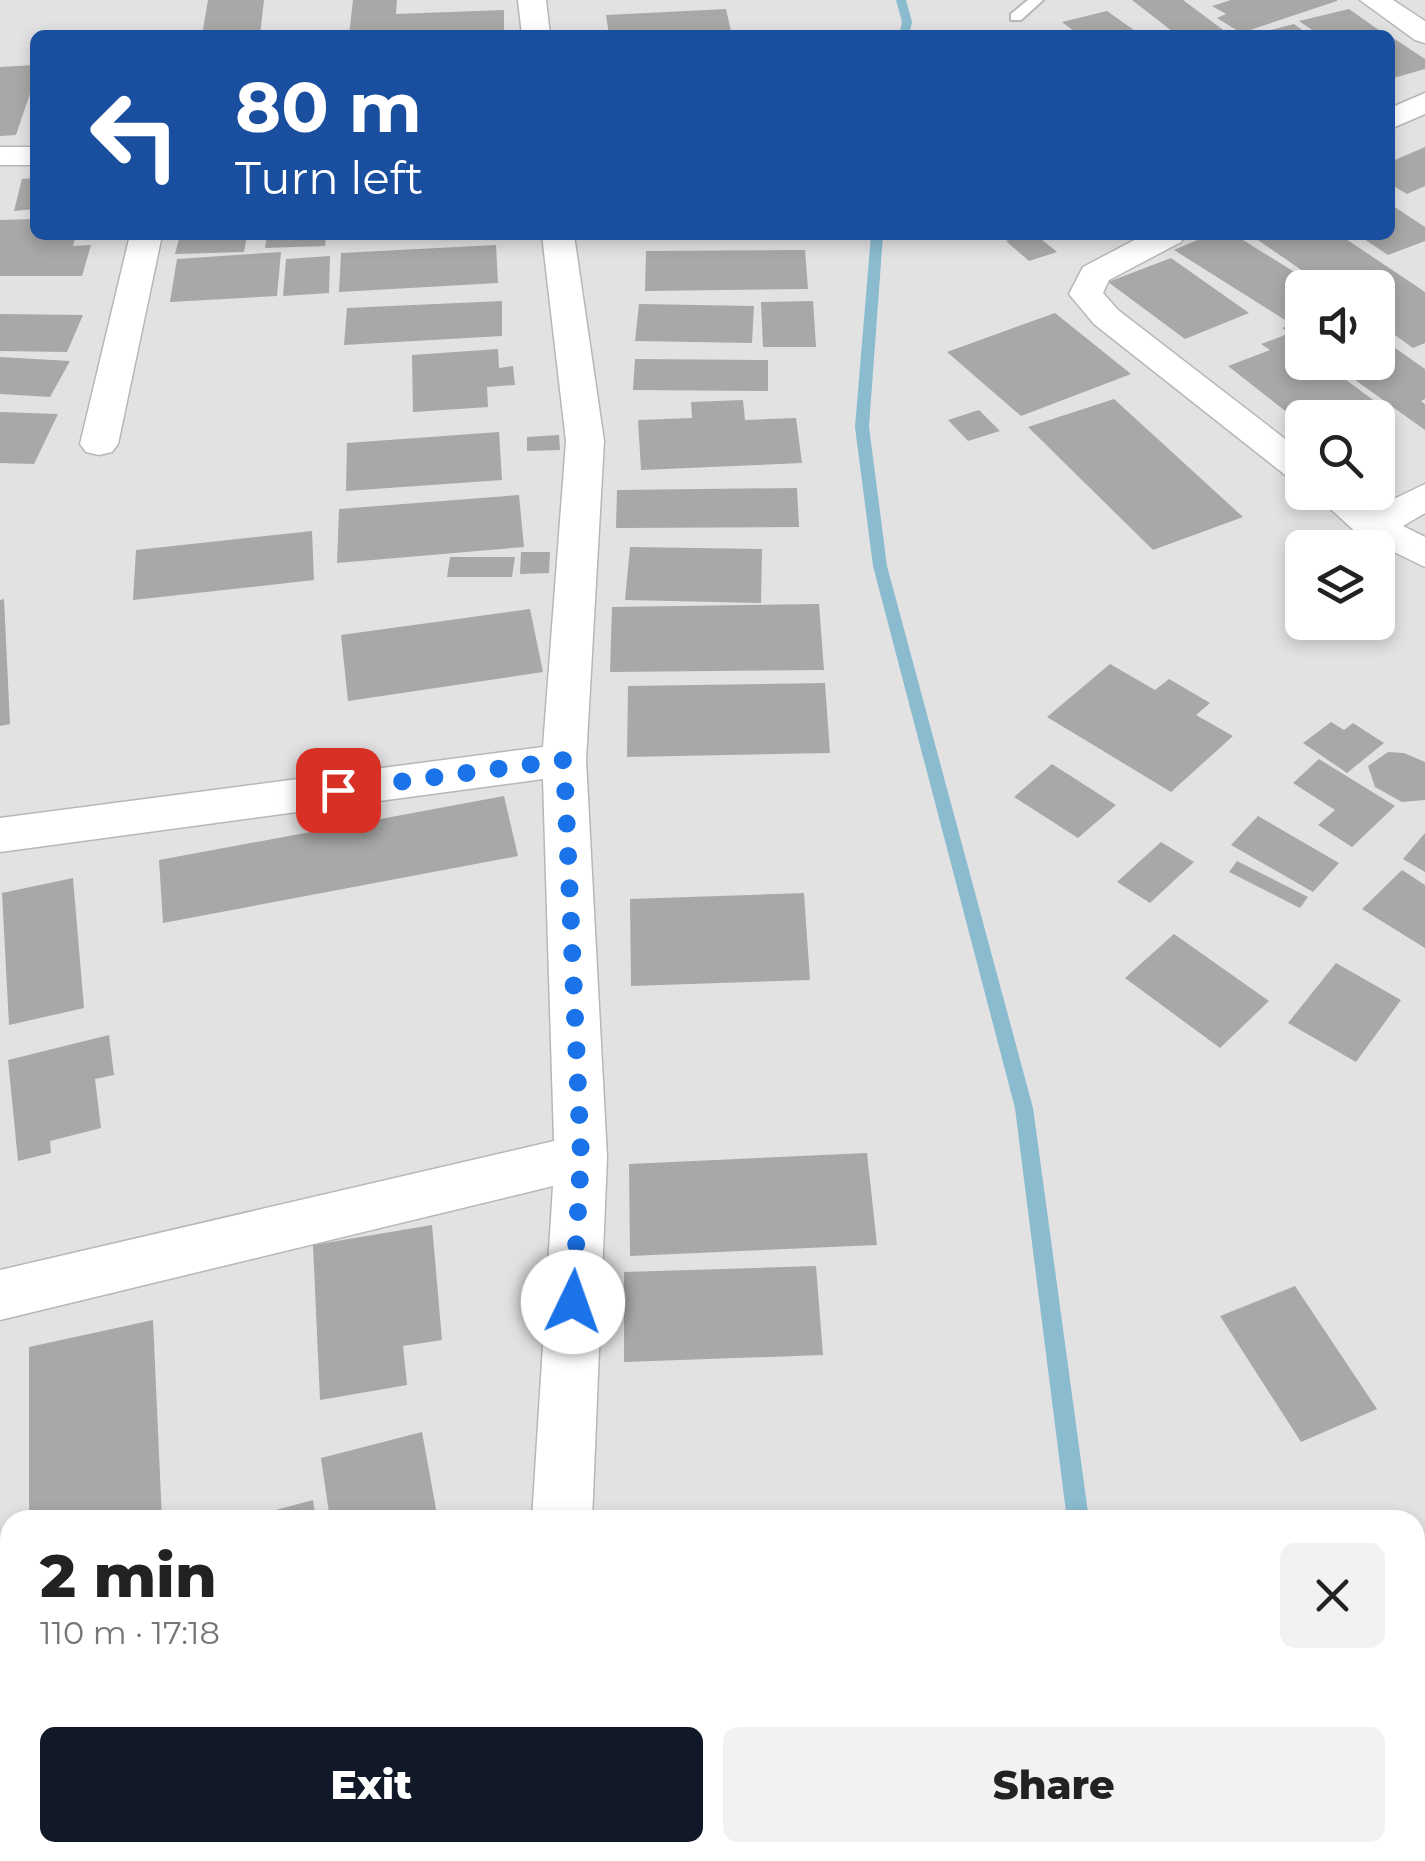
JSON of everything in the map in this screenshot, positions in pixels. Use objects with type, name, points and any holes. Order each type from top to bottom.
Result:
[{"type":"street","points":[[532,0],[535,30]]},
{"type":"street","points":[[1374,0],[1425,34]]},
{"type":"street","points":[[1395,117],[1425,102]]},
{"type":"street","points":[[0,156],[30,156]]},
{"type":"street","points":[[99,444],[145,240]]},
{"type":"street","points":[[559,240],[585,441],[564,760],[581,1157],[563,1510]]},
{"type":"street","points":[[1160,240],[1095,274],[1086,294],[1106,317],[1285,457]]},
{"type":"street","points":[[1374,526],[1425,496]]},
{"type":"street","points":[[1354,510],[1425,554]]},
{"type":"street","points":[[0,834],[564,760]]},
{"type":"street","points":[[0,1295],[581,1157]]},
{"type":"lane","points":[[1016,17],[1036,0]]},
{"type":"building","points":[[208,0],[264,0],[261,30],[203,30]]},
{"type":"building","points":[[353,0],[397,0],[396,14],[504,10],[504,30],[350,30]]},
{"type":"building","points":[[1132,0],[1183,0],[1223,30],[1171,30]]},
{"type":"building","points":[[1231,0],[1337,0],[1250,30],[1236,30],[1217,18],[1226,14],[1212,6]]},
{"type":"building","points":[[726,9],[731,30],[608,30],[606,15]]},
{"type":"building","points":[[1349,9],[1379,30],[1312,30],[1299,21]]},
{"type":"building","points":[[1107,11],[1134,30],[1072,30],[1062,22]]},
{"type":"building","points":[[1294,24],[1302,30],[1271,30]]},
{"type":"building","points":[[1395,39],[1425,59],[1425,69],[1395,78]]},
{"type":"building","points":[[30,65],[30,94],[16,135],[0,136],[0,67]]},
{"type":"building","points":[[1425,147],[1425,186],[1407,194],[1395,187],[1395,160]]},
{"type":"building","points":[[30,178],[30,209],[14,211],[22,179]]},
{"type":"building","points":[[1395,207],[1425,227],[1425,241],[1388,255],[1366,240],[1395,240]]},
{"type":"building","points":[[30,219],[30,240],[75,240],[73,246],[91,245],[82,276],[0,276],[0,220]]},
{"type":"building","points":[[179,240],[246,240],[244,252],[175,254]]},
{"type":"building","points":[[266,240],[326,240],[325,246],[265,248]]},
{"type":"building","points":[[1042,240],[1057,252],[1029,261],[1006,241]]},
{"type":"building","points":[[1197,240],[1243,240],[1291,270],[1285,270],[1285,320],[1174,250]]},
{"type":"building","points":[[1258,240],[1347,240],[1392,270],[1301,270]]},
{"type":"building","points":[[496,245],[498,283],[339,292],[341,253]]},
{"type":"building","points":[[805,250],[808,289],[645,291],[646,251]]},
{"type":"building","points":[[281,252],[277,296],[170,302],[177,259]]},
{"type":"building","points":[[330,256],[329,293],[283,296],[286,259]]},
{"type":"building","points":[[1171,258],[1249,313],[1185,339],[1108,282]]},
{"type":"building","points":[[1395,272],[1425,292],[1425,343],[1413,348],[1395,335]]},
{"type":"building","points":[[502,301],[502,336],[344,345],[347,308]]},
{"type":"building","points":[[813,301],[816,347],[763,347],[761,302]]},
{"type":"building","points":[[639,304],[754,306],[752,343],[635,341]]},
{"type":"building","points":[[1055,313],[1131,374],[1021,416],[947,352]]},
{"type":"building","points":[[0,314],[83,315],[67,352],[0,351]]},
{"type":"building","points":[[1285,335],[1285,380],[1346,380],[1373,400],[1285,400],[1285,411],[1228,366],[1270,350],[1261,344]]},
{"type":"building","points":[[1395,348],[1425,369],[1425,399],[1421,401],[1425,404],[1425,430],[1395,409],[1395,400],[1383,400],[1355,380],[1395,380]]},
{"type":"building","points":[[498,349],[499,368],[513,366],[515,385],[487,387],[488,407],[413,412],[412,355]]},
{"type":"building","points":[[0,357],[70,361],[50,397],[0,394]]},
{"type":"building","points":[[635,359],[768,360],[768,391],[633,390]]},
{"type":"building","points":[[1114,399],[1243,517],[1153,550],[1028,427]]},
{"type":"building","points":[[743,400],[745,420],[796,418],[802,463],[641,470],[638,420],[692,418],[691,402]]},
{"type":"building","points":[[979,410],[1000,431],[968,441],[948,420]]},
{"type":"building","points":[[0,412],[58,414],[34,464],[0,463]]},
{"type":"building","points":[[499,432],[502,480],[346,491],[347,443]]},
{"type":"building","points":[[559,435],[560,450],[527,451],[527,437]]},
{"type":"building","points":[[797,488],[799,527],[616,528],[617,490]]},
{"type":"building","points":[[519,495],[524,547],[337,563],[339,509]]},
{"type":"building","points":[[312,531],[314,580],[133,600],[136,550]]},
{"type":"building","points":[[630,547],[762,549],[761,603],[625,600]]},
{"type":"building","points":[[521,552],[550,552],[549,573],[520,574]]},
{"type":"building","points":[[450,557],[515,557],[512,577],[447,577]]},
{"type":"building","points":[[4,599],[10,724],[0,726],[0,600]]},
{"type":"building","points":[[819,604],[824,670],[610,672],[612,607]]},
{"type":"building","points":[[530,609],[543,672],[348,701],[341,635]]},
{"type":"building","points":[[1110,664],[1155,690],[1169,679],[1210,703],[1196,715],[1233,736],[1171,792],[1047,717]]},
{"type":"building","points":[[825,683],[830,753],[627,757],[628,686]]},
{"type":"building","points":[[1331,722],[1344,730],[1353,723],[1384,743],[1347,773],[1303,743]]},
{"type":"building","points":[[1388,752],[1404,753],[1425,762],[1425,800],[1402,802],[1375,787],[1368,766]]},
{"type":"building","points":[[1319,759],[1395,806],[1352,847],[1318,825],[1335,810],[1293,783]]},
{"type":"building","points":[[1052,764],[1116,805],[1078,838],[1014,797]]},
{"type":"building","points":[[504,796],[518,856],[163,923],[159,860]]},
{"type":"building","points":[[1258,816],[1339,863],[1313,892],[1231,845]]},
{"type":"building","points":[[1425,833],[1425,872],[1403,859]]},
{"type":"building","points":[[1161,842],[1194,862],[1150,903],[1117,882]]},
{"type":"building","points":[[1237,861],[1308,897],[1300,908],[1229,872]]},
{"type":"building","points":[[1402,870],[1425,885],[1425,948],[1362,909]]},
{"type":"building","points":[[73,878],[84,1008],[9,1025],[2,893]]},
{"type":"building","points":[[804,893],[810,980],[631,986],[630,899]]},
{"type":"building","points":[[1174,934],[1269,1001],[1220,1048],[1125,978]]},
{"type":"building","points":[[1336,963],[1401,1000],[1356,1062],[1288,1023]]},
{"type":"building","points":[[109,1035],[114,1075],[95,1079],[101,1128],[50,1141],[51,1153],[18,1161],[8,1060]]},
{"type":"building","points":[[867,1153],[877,1245],[630,1256],[629,1164]]},
{"type":"building","points":[[432,1225],[442,1340],[403,1346],[407,1385],[320,1400],[313,1245]]},
{"type":"building","points":[[816,1266],[823,1355],[624,1362],[624,1272]]},
{"type":"building","points":[[1295,1286],[1377,1409],[1301,1442],[1220,1316]]},
{"type":"building","points":[[153,1320],[162,1510],[29,1510],[29,1347]]},
{"type":"building","points":[[422,1432],[436,1510],[329,1510],[321,1458]]},
{"type":"building","points":[[313,1500],[314,1510],[276,1510]]},
{"type":"waterway","points":[[901,0],[905,30]]},
{"type":"waterway","points":[[877,240],[862,427],[880,566],[1024,1108],[1077,1510]]},
{"type":"route","points":[[338,790],[564,760],[581,1157],[573,1302]]}]
